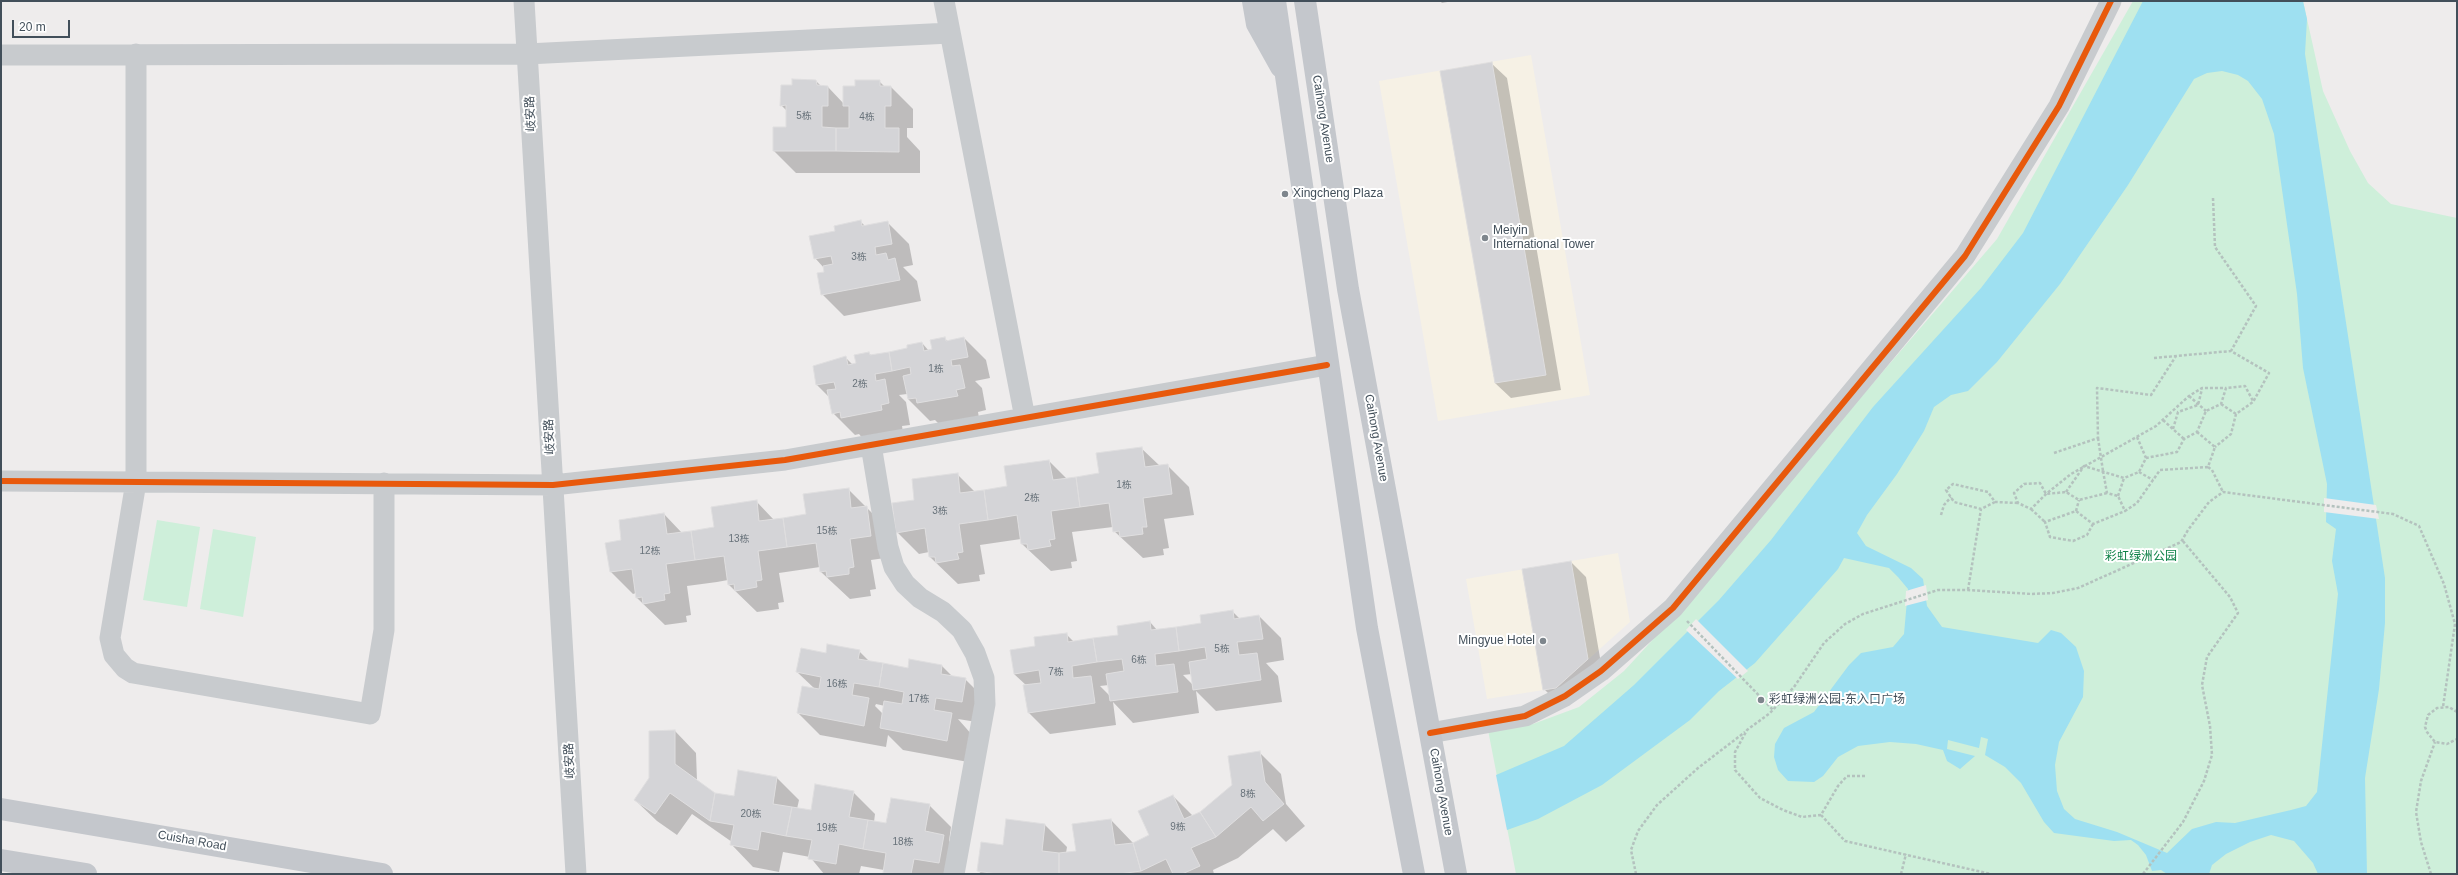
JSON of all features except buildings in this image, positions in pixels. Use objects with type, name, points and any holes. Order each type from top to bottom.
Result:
[{"type":"main road","points":[[1253,1],[1257,24],[1289,82]]},
{"type":"main road","points":[[1275,1],[1289,82],[1327,365],[1367,628],[1414,874]]},
{"type":"main road","name":"Caihong Avenue","points":[[1304,1],[1348,289],[1456,874]]},
{"type":"main road","name":"Cuisha Road","points":[[1,809],[382,874]]},
{"type":"main road","points":[[1,860],[86,874]]},
{"type":"street","name":"岐安路","points":[[524,1],[576,874]]},
{"type":"street","points":[[944,1],[1025,418]]},
{"type":"street","points":[[1430,733],[1525,716],[1558,699],[1601,671],[1673,608],[1965,256],[2059,106],[2111,1]]},
{"type":"street","points":[[1,55],[527,54],[950,33]]},
{"type":"street","points":[[136,54],[136,482],[110,638],[114,655],[119,662],[133,673],[370,714],[384,630],[384,483]]},
{"type":"street","points":[[1,481],[553,485],[785,460],[1327,365]]},
{"type":"street","points":[[871,445],[888,547],[894,567],[905,584],[920,598],[943,612],[962,630],[975,653],[984,678],[985,704],[954,874]]},
{"type":"path","points":[[2213,198],[2215,247],[2256,306],[2231,351]]},
{"type":"path","points":[[2154,358],[2231,351],[2269,373],[2253,402],[2236,414],[2231,434],[2215,447],[2208,467]]},
{"type":"path","points":[[2107,493],[2102,471],[2098,438],[2097,388],[2151,395],[2176,356]]},
{"type":"path","points":[[2031,509],[2046,494],[2084,466],[2156,426],[2189,396],[2202,388],[2245,386],[2253,402]]},
{"type":"path","points":[[2198,405],[2202,388]]},
{"type":"path","points":[[2146,458],[2177,452],[2184,439],[2197,432],[2206,411],[2221,404],[2226,388]]},
{"type":"path","points":[[2189,396],[2206,411]]},
{"type":"path","points":[[2221,404],[2236,414]]},
{"type":"path","points":[[2173,429],[2178,412],[2198,405]]},
{"type":"path","points":[[2163,420],[2184,439]]},
{"type":"path","points":[[2197,432],[2215,447]]},
{"type":"path","points":[[2084,466],[2124,478],[2139,472],[2146,458],[2137,437]]},
{"type":"path","points":[[2054,453],[2098,438]]},
{"type":"path","points":[[2066,492],[2084,466]]},
{"type":"path","points":[[1995,502],[1988,492],[1953,484],[1946,490],[1954,502],[1981,509],[1995,502],[2018,503],[2031,509],[2045,522],[2050,537],[2072,541],[2087,535],[2093,524],[2125,511],[2137,503],[2160,470],[2208,467],[2212,470],[2223,492]]},
{"type":"path","points":[[2139,472],[2153,480]]},
{"type":"path","points":[[2124,478],[2118,496],[2125,511]]},
{"type":"path","points":[[2018,503],[2014,493],[2024,484],[2040,483],[2046,494]]},
{"type":"path","points":[[2046,494],[2066,492],[2079,500],[2107,493],[2118,496]]},
{"type":"path","points":[[1636,874],[1631,850],[1638,831],[1657,805],[1698,768],[1773,710],[1794,687],[1824,643],[1845,624],[1863,614],[1890,604],[1938,590],[1968,590],[2032,594],[2053,593],[2078,588],[2172,548],[2182,540],[2209,502],[2223,492],[2393,514],[2419,526],[2444,584],[2455,624],[2443,706]]},
{"type":"path","points":[[1941,515],[1944,505],[1951,497]]},
{"type":"path","points":[[2076,511],[2079,500]]},
{"type":"path","points":[[1968,590],[1981,509]]},
{"type":"path","points":[[2076,511],[2093,524]]},
{"type":"path","points":[[2045,522],[2076,511]]},
{"type":"path","points":[[2143,874],[2183,822],[2204,781],[2212,755],[2202,685],[2207,657],[2238,613],[2230,597],[2182,540]]},
{"type":"path","points":[[1686,620],[1756,690],[1773,710]]},
{"type":"path","points":[[2457,712],[2443,706],[2432,711],[2426,721],[2427,732],[2435,742],[2446,744],[2457,738]]},
{"type":"path","points":[[1747,730],[1735,752],[1735,770],[1760,798],[1783,810],[1802,817],[1821,815]]},
{"type":"path","points":[[2431,874],[2421,842],[2416,812],[2421,781],[2435,742]]},
{"type":"path","points":[[1821,815],[1838,786],[1847,776],[1865,776]]},
{"type":"path","points":[[1821,815],[1845,841],[1991,874]]},
{"type":"path","points":[[1901,874],[1906,854]]},
{"type":"shaded area","name":"Meiyin International Tower","points":[[1531,55],[1590,395],[1438,421],[1379,81]]},
{"type":"shaded area","name":"Mingyue Hotel","points":[[1618,553],[1630,622],[1556,688],[1487,699],[1466,579]]},
{"type":"green space","name":"彩虹绿洲公园","points":[[2133,1],[2303,1],[2323,91],[2350,151],[2368,183],[2391,204],[2457,218],[2457,874],[1516,874],[1488,730],[1533,724],[1579,707],[1624,671],[1716,571],[1861,397],[1997,239]]},
{"type":"green space","points":[[157,520],[200,527],[187,607],[143,600]]},
{"type":"green space","points":[[213,529],[256,537],[243,617],[200,609]]},
{"type":"water","points":[[2143,1],[2303,1],[2307,19],[2305,54],[2385,578],[2385,623],[2379,689],[2365,778],[2367,874],[2318,874],[2313,863],[2294,841],[2271,835],[2250,842],[2226,854],[2212,865],[2209,874],[2167,874],[2161,870],[2152,871],[2146,855],[2138,845],[2131,840],[2114,841],[2054,833],[2044,822],[2021,783],[2005,767],[1985,755],[1988,739],[1981,737],[1979,748],[1948,740],[1947,749],[1975,756],[1960,769],[1947,761],[1943,750],[1916,744],[1890,742],[1858,746],[1838,757],[1823,776],[1814,782],[1788,781],[1778,770],[1774,757],[1775,744],[1784,728],[1814,712],[1849,665],[1861,653],[1893,647],[1904,634],[1908,589],[1889,568],[1844,558],[1838,569],[1755,663],[1719,691],[1690,720],[1602,785],[1538,819],[1507,830],[1496,775],[1564,746],[1634,685],[1719,600],[1771,540],[1873,407],[1981,288],[2023,233]],"holes":[[[2222,71],[2238,75],[2248,81],[2262,99],[2274,134],[2297,294],[2303,368],[2327,484],[2326,522],[2336,529],[2332,561],[2338,594],[2317,792],[2306,806],[2235,823],[2216,822],[2192,829],[2167,853],[2117,832],[2075,819],[2064,809],[2057,791],[2055,765],[2059,742],[2083,697],[2084,671],[2076,647],[2061,633],[2051,630],[2038,643],[1942,627],[1927,606],[1923,579],[1911,568],[1866,546],[1857,533],[1867,515],[1897,474],[1924,431],[1934,407],[1951,395],[1968,391],[1997,362],[2060,284],[2128,185],[2194,79],[2207,73]]]},
{"type":"pier","points":[[2324,498],[2376,505],[2379,519],[2324,512]]},
{"type":"pier","points":[[1926,585],[1928,600],[1905,606],[1906,591]]},
{"type":"pier","points":[[1696,619],[1748,671],[1738,679],[1686,630]]},
{"type":"cycle path","points":[[1430,733],[1525,716],[1565,696],[1601,671],[1673,608],[1965,256],[2059,106],[2111,1]]},
{"type":"cycle path","points":[[1,481],[553,485],[785,460],[1327,365]]},
{"type":"place","name":"Xingcheng Plaza","points":[[1285,194]]},
{"type":"place","name":"Meiyin International Tower","points":[[1485,238]]},
{"type":"place","name":"Mingyue Hotel","points":[[1543,641]]},
{"type":"place","name":"彩虹绿洲公园-东入口广场","points":[[1761,700]]}]
